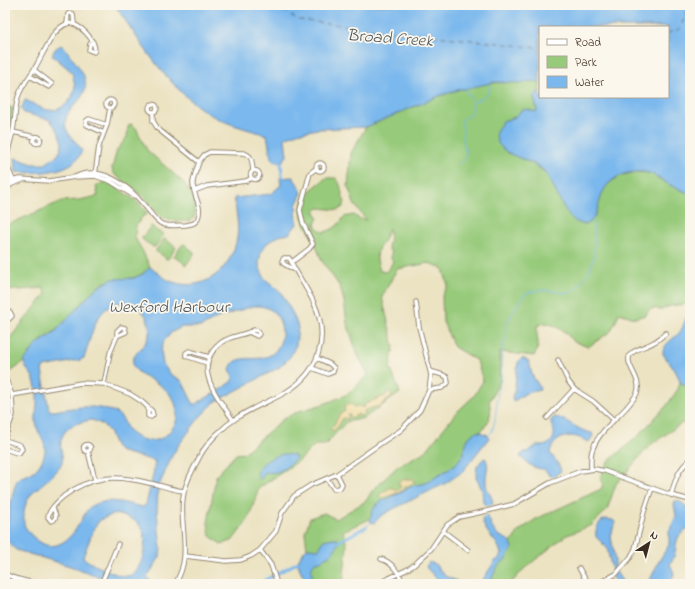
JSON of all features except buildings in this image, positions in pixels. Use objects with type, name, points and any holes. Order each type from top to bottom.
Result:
[{"type":"street","points":[[67,24],[68,14],[73,14],[74,23],[83,30],[93,42]]},
{"type":"street","points":[[12,182],[6,164],[13,132],[18,97],[55,32],[67,24],[74,23]]},
{"type":"street","points":[[30,76],[49,88],[52,84],[34,70]]},
{"type":"street","points":[[95,174],[99,146],[107,125],[110,108]]},
{"type":"street","points":[[153,112],[153,121],[158,129],[200,162]]},
{"type":"street","points":[[104,133],[87,126],[86,121],[89,119],[107,125]]},
{"type":"street","points":[[13,132],[36,137]]},
{"type":"street","points":[[5,186],[12,182],[24,179],[49,181],[95,174],[110,181],[137,198],[157,221],[170,226],[192,224],[196,222],[199,215],[198,203],[193,183],[204,155],[210,152],[247,154],[252,158],[254,171],[251,174],[252,178]]},
{"type":"street","points":[[292,262],[313,244],[303,223],[300,210],[310,173],[317,168]]},
{"type":"street","points":[[194,191],[207,186],[246,181],[252,178],[256,180],[260,177],[260,174],[254,171]]},
{"type":"street","points":[[5,190],[12,182]]},
{"type":"street","points":[[175,584],[180,576],[185,556],[182,515],[184,491],[201,454],[220,430],[233,420],[287,391],[304,377],[312,368],[317,358],[322,334],[319,314],[292,262],[287,258],[284,258],[282,261],[284,264],[295,270]]},
{"type":"street","points":[[185,556],[234,561],[251,556],[260,550],[276,531],[282,513],[294,496],[311,485],[337,474],[402,429],[420,410],[429,390],[430,371],[419,327],[416,302]]},
{"type":"street","points":[[233,420],[210,384],[207,374],[207,364],[209,357],[223,342],[249,332]]},
{"type":"street","points":[[591,469],[593,447],[599,437],[629,404],[638,390],[637,378],[629,361],[630,356],[633,352],[655,342],[666,333]]},
{"type":"street","points":[[104,384],[110,353],[117,336]]},
{"type":"street","points":[[207,364],[186,356],[186,352],[189,351],[209,357]]},
{"type":"street","points":[[312,368],[325,374],[330,374],[333,370],[332,366],[317,358]]},
{"type":"street","points":[[558,360],[568,381],[574,389],[599,406],[614,420]]},
{"type":"street","points":[[429,390],[442,388],[448,383],[447,377],[430,371]]},
{"type":"street","points":[[5,377],[12,395],[13,415],[5,439],[20,446],[22,449],[19,453],[5,449]]},
{"type":"street","points":[[12,395],[81,383],[104,384],[130,394],[141,401],[148,408]]},
{"type":"street","points":[[547,418],[574,389]]},
{"type":"street","points":[[88,451],[95,480]]},
{"type":"street","points":[[671,495],[677,475],[683,466],[690,460]]},
{"type":"street","points":[[377,584],[399,574],[421,559],[431,549],[447,526],[459,517],[514,504],[557,480],[576,472],[591,469],[605,471],[671,495],[690,500]]},
{"type":"street","points":[[327,479],[334,489],[340,488],[342,484],[337,474]]},
{"type":"street","points":[[53,508],[58,501],[73,489],[95,480],[111,478],[127,479],[184,491]]},
{"type":"street","points":[[597,584],[616,574],[630,558],[635,549],[644,512],[652,488]]},
{"type":"street","points":[[443,531],[468,550]]},
{"type":"street","points":[[101,583],[118,544]]},
{"type":"street","points":[[260,550],[271,565],[277,584]]},
{"type":"street","points":[[381,559],[389,562],[399,574],[404,584]]},
{"type":"street","points":[[579,568],[588,584]]},
{"type":"street","points":[[5,574],[37,584]]},
{"type":"green space","points":[[528,81],[539,83],[539,91],[534,98],[537,110],[535,112],[526,109],[515,117],[503,121],[508,153],[530,162],[540,169],[595,215],[603,190],[609,183],[622,175],[637,172],[650,173],[670,185],[690,194],[690,300],[688,303],[670,306],[661,310],[654,308],[649,310],[646,315],[635,318],[619,313],[610,332],[588,347],[573,341],[565,332],[553,325],[545,323],[538,325],[538,347],[534,356],[500,352],[500,381],[489,402],[491,410],[488,422],[480,432],[476,432],[466,443],[463,455],[454,466],[426,483],[406,489],[376,505],[370,519],[343,531],[347,545],[343,584],[307,584],[298,562],[302,553],[307,548],[305,532],[310,518],[324,513],[336,519],[366,501],[372,491],[398,466],[426,451],[456,413],[474,396],[483,381],[477,361],[454,347],[443,322],[442,296],[448,285],[443,269],[429,263],[397,269],[382,297],[394,347],[390,367],[400,393],[364,418],[346,422],[325,445],[315,445],[300,460],[259,488],[248,520],[232,541],[221,544],[210,536],[208,523],[216,476],[236,454],[244,453],[283,419],[299,411],[324,404],[348,394],[368,375],[357,353],[347,323],[344,301],[340,287],[322,261],[302,218],[301,208],[306,194],[326,178],[336,178],[340,184],[342,196],[345,202],[343,207],[338,210],[319,208],[315,211],[318,218],[315,224],[317,228],[323,232],[335,227],[344,217],[353,215],[360,219],[366,220],[354,204],[348,186],[351,153],[366,127],[439,96],[472,86],[488,83]],"holes":[[[389,228],[390,241],[388,245],[389,250],[392,252],[391,258],[393,261],[389,269],[385,272],[380,271],[377,261],[377,254]]]},
{"type":"green space","points":[[5,105],[13,108],[5,157]]},
{"type":"green space","points":[[130,124],[136,128],[147,150],[185,184],[190,192],[194,200],[195,213],[194,218],[190,221],[165,219],[159,215],[146,199],[113,173],[112,168],[117,150],[127,137],[128,127]]},
{"type":"green space","points":[[107,181],[135,200],[148,213],[142,217],[136,226],[135,238],[150,267],[138,276],[132,278],[115,279],[97,287],[63,324],[42,340],[22,363],[5,376],[5,344],[46,294],[43,288],[5,291],[5,226],[62,201],[79,200],[98,196],[96,186]]},
{"type":"green space","points":[[152,226],[163,234],[155,247],[142,239]]},
{"type":"green space","points":[[164,239],[172,243],[176,248],[168,259],[156,252]]},
{"type":"green space","points":[[184,244],[194,252],[186,265],[174,257]]},
{"type":"green space","points":[[690,322],[690,418],[650,445],[616,484],[607,510],[592,525],[565,536],[525,568],[510,584],[482,584],[519,531],[536,519],[601,489],[603,484],[600,476],[608,462],[638,436],[667,405],[678,389],[683,371]]},
{"type":"sand","points":[[389,392],[392,394],[392,397],[378,407],[364,411],[364,414],[361,416],[358,414],[352,418],[348,414],[348,419],[343,418],[337,428],[332,431],[331,430],[338,417],[345,411],[344,406],[351,404],[354,407],[358,406],[365,408],[364,406],[367,403],[385,396]]},
{"type":"sand","points":[[405,479],[413,479],[414,483],[405,487],[400,492],[382,498],[379,496],[390,488],[394,488],[396,491],[401,487],[398,482]]},
{"type":"water","name":"Broad Creek","points":[[115,5],[690,5],[690,194],[649,173],[628,173],[614,179],[606,187],[593,219],[586,224],[579,223],[572,219],[566,211],[544,171],[533,163],[507,152],[498,143],[496,137],[496,131],[503,121],[515,117],[520,111],[526,109],[536,112],[537,110],[534,97],[539,91],[539,98],[669,98],[669,26],[539,26],[539,83],[535,81],[518,83],[495,82],[461,89],[439,96],[366,127],[318,129],[297,133],[285,138],[287,156],[283,161],[276,162],[271,158],[267,135],[220,120],[192,102],[167,77],[134,34]]},
{"type":"water","points":[[61,45],[65,48],[80,69],[84,76],[86,85],[81,98],[71,109],[65,121],[67,131],[82,150],[78,158],[64,168],[34,173],[16,172],[15,158],[33,164],[45,164],[58,155],[61,149],[62,143],[58,131],[50,120],[24,113],[21,109],[25,100],[49,110],[61,108],[73,95],[75,86],[72,72],[52,55],[55,49]]},
{"type":"water","name":"Wexford Harbour","points":[[293,177],[302,193],[296,205],[297,224],[289,234],[279,236],[267,243],[261,252],[259,263],[265,279],[281,292],[293,314],[298,327],[296,345],[290,357],[280,367],[215,402],[199,418],[172,456],[158,488],[157,512],[161,548],[160,557],[147,577],[153,584],[119,584],[70,566],[16,550],[8,542],[7,538],[8,517],[14,489],[18,479],[28,475],[37,468],[43,459],[45,452],[44,444],[36,423],[37,396],[35,384],[32,375],[25,367],[24,361],[36,345],[55,332],[94,290],[112,279],[134,278],[143,274],[150,267],[170,281],[185,284],[196,284],[206,281],[215,275],[223,268],[229,259],[237,238],[238,233],[234,198],[271,194],[281,185],[280,178]],"holes":[[[116,303],[130,304],[142,311],[147,319],[149,325],[148,339],[134,356],[133,367],[142,375],[169,393],[177,410],[176,422],[173,427],[166,435],[157,440],[152,441],[138,438],[130,432],[123,419],[118,414],[101,408],[88,407],[54,411],[49,410],[42,370],[44,367],[84,358],[94,326],[102,312]],[[253,306],[264,307],[276,314],[281,325],[282,338],[277,349],[267,357],[242,359],[233,363],[230,369],[233,376],[232,381],[194,405],[182,381],[170,374],[163,364],[161,351],[164,341],[172,332],[182,327],[201,327],[217,318]],[[92,420],[100,423],[109,431],[119,451],[155,461],[146,505],[142,507],[110,501],[97,503],[89,508],[70,537],[57,545],[46,545],[34,538],[25,526],[25,507],[28,500],[37,488],[60,467],[62,463],[62,436],[69,428]],[[114,514],[133,519],[141,527],[144,539],[143,555],[141,562],[133,574],[128,576],[119,575],[93,564],[83,557],[94,528],[100,520]]]},
{"type":"water","points":[[688,315],[690,315],[690,382],[686,385],[682,384],[680,381],[676,372],[663,354],[663,350],[666,344],[678,335]]},
{"type":"water","points":[[522,358],[529,361],[532,375],[540,390],[526,393],[513,402],[512,397],[518,362]]},
{"type":"water","points":[[555,417],[582,430],[592,433],[593,436],[589,442],[572,436],[564,437],[556,441],[551,448],[550,453],[559,465],[561,471],[553,477],[544,469],[531,466],[520,456],[537,445],[546,445],[552,440],[554,433],[551,421]]},
{"type":"water","points":[[476,432],[488,435],[489,438],[462,472],[446,483],[381,516],[374,523],[371,522],[370,519],[374,508],[380,502],[412,486],[426,483],[454,466],[463,455],[469,437]]},
{"type":"water","points":[[283,454],[294,455],[296,458],[282,470],[275,473],[264,473],[262,478],[259,479],[258,470],[261,466],[269,459]]},
{"type":"water","points":[[484,458],[486,459],[488,465],[486,486],[492,498],[493,504],[486,506],[483,502],[482,490],[476,478],[477,466]]},
{"type":"water","points":[[675,501],[682,503],[690,511],[690,528],[677,540],[675,553],[670,564],[674,573],[673,577],[663,584],[648,584],[659,561],[669,545],[669,531],[676,516]]},
{"type":"water","points":[[487,516],[496,533],[508,540],[512,544],[513,548],[505,560],[497,567],[490,582],[480,584],[495,561],[499,559],[501,554],[497,544],[486,529],[482,519]]},
{"type":"water","points":[[605,519],[613,520],[615,522],[611,536],[615,570],[624,584],[615,584],[607,548],[596,537],[596,531],[600,522]]},
{"type":"water","points":[[337,538],[338,545],[331,555],[313,564],[312,575],[314,584],[307,584],[300,570],[298,562],[299,558],[307,548],[319,549],[324,540]]},
{"type":"water","points":[[429,562],[435,564],[445,576],[464,584],[441,584],[426,567]]},
{"type":"waterway","points":[[473,102],[487,94],[490,84]]},
{"type":"waterway","points":[[459,164],[463,161],[466,155],[461,123],[462,120],[473,112],[473,102],[465,89]]},
{"type":"waterway","points":[[281,161],[282,178]]},
{"type":"waterway","points":[[488,436],[492,432],[495,420],[498,389],[501,379],[502,349],[506,336],[506,326],[510,317],[524,295],[529,292],[542,290],[570,293],[585,278],[594,253],[595,243],[593,223],[591,221]]},
{"type":"waterway","points":[[366,527],[371,522]]},
{"type":"waterway","points":[[334,544],[366,527]]},
{"type":"waterway","points":[[258,584],[300,561]]},
{"type":"ferry route","points":[[276,5],[298,20],[539,48]]},
{"type":"ferry route","points":[[669,33],[680,29],[689,5]]}]
